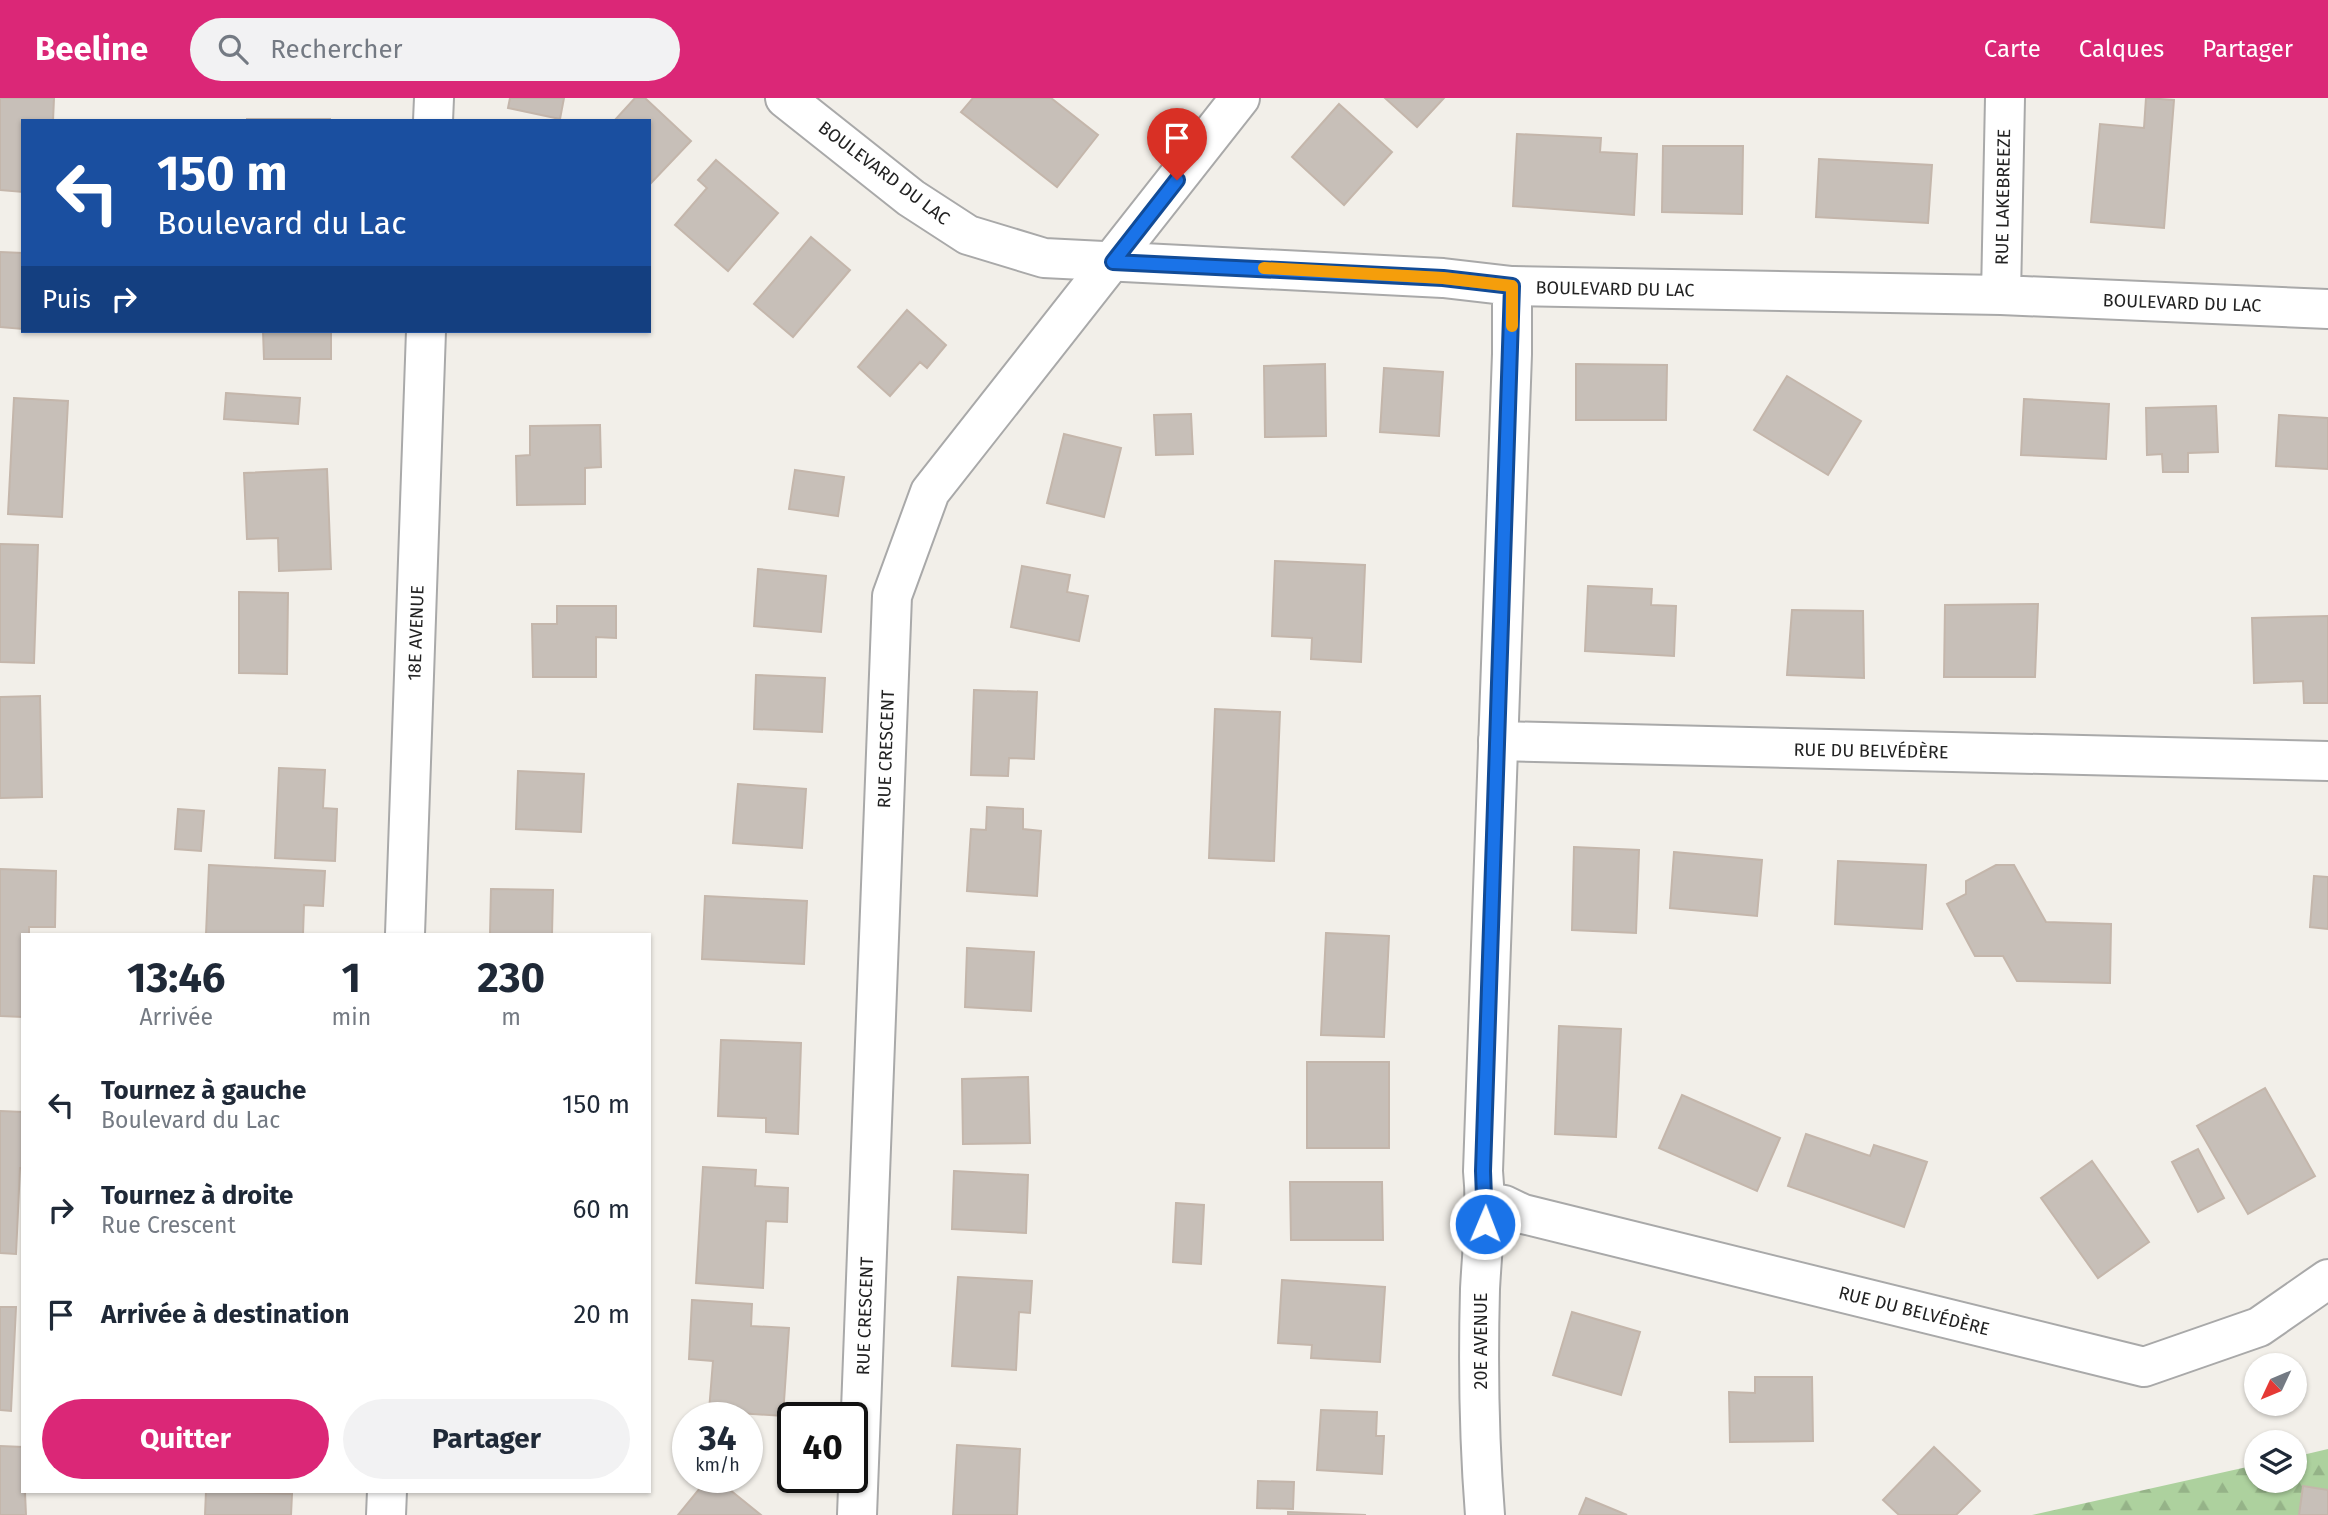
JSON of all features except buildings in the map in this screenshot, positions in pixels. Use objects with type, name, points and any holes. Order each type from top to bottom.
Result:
[{"type":"street","points":[[433,119],[434,98]]},
{"type":"street","name":"BOULEVARD DU LAC","points":[[785,98],[911,198],[968,235],[1044,258],[1443,278],[1512,286],[2001,295],[2328,309]]},
{"type":"street","name":"RUE CRESCENT","points":[[857,1515],[892,596],[930,492],[1240,98]]},
{"type":"street","name":"RUE LAKEBREEZE","points":[[2001,295],[2005,98]]},
{"type":"street","name":"20E AVENUE","points":[[1485,1515],[1480,1421],[1480,1289],[1486,1202],[1483,1171],[1512,286]]},
{"type":"street","name":"18E AVENUE","points":[[405,933],[426,333]]},
{"type":"street","name":"RUE DU BELVÉDÈRE","points":[[1498,741],[2328,761]]},
{"type":"street","name":"RUE DU BELVÉDÈRE","points":[[1486,1202],[1503,1205],[1523,1214],[2144,1367],[2259,1327],[2328,1279]]},
{"type":"street","points":[[386,1515],[387,1493]]},
{"type":"green space","points":[[2328,1449],[2328,1515],[2032,1515],[2244,1468],[2244,1493],[2307,1493],[2307,1454]]},
{"type":"slow traffic","points":[[1264,268],[1443,278],[1512,286],[1512,326]]},
{"type":"route","points":[[1177,180],[1113,262],[1261,267],[1443,278],[1512,286],[1512,354],[1483,1171],[1485,1224]]}]
